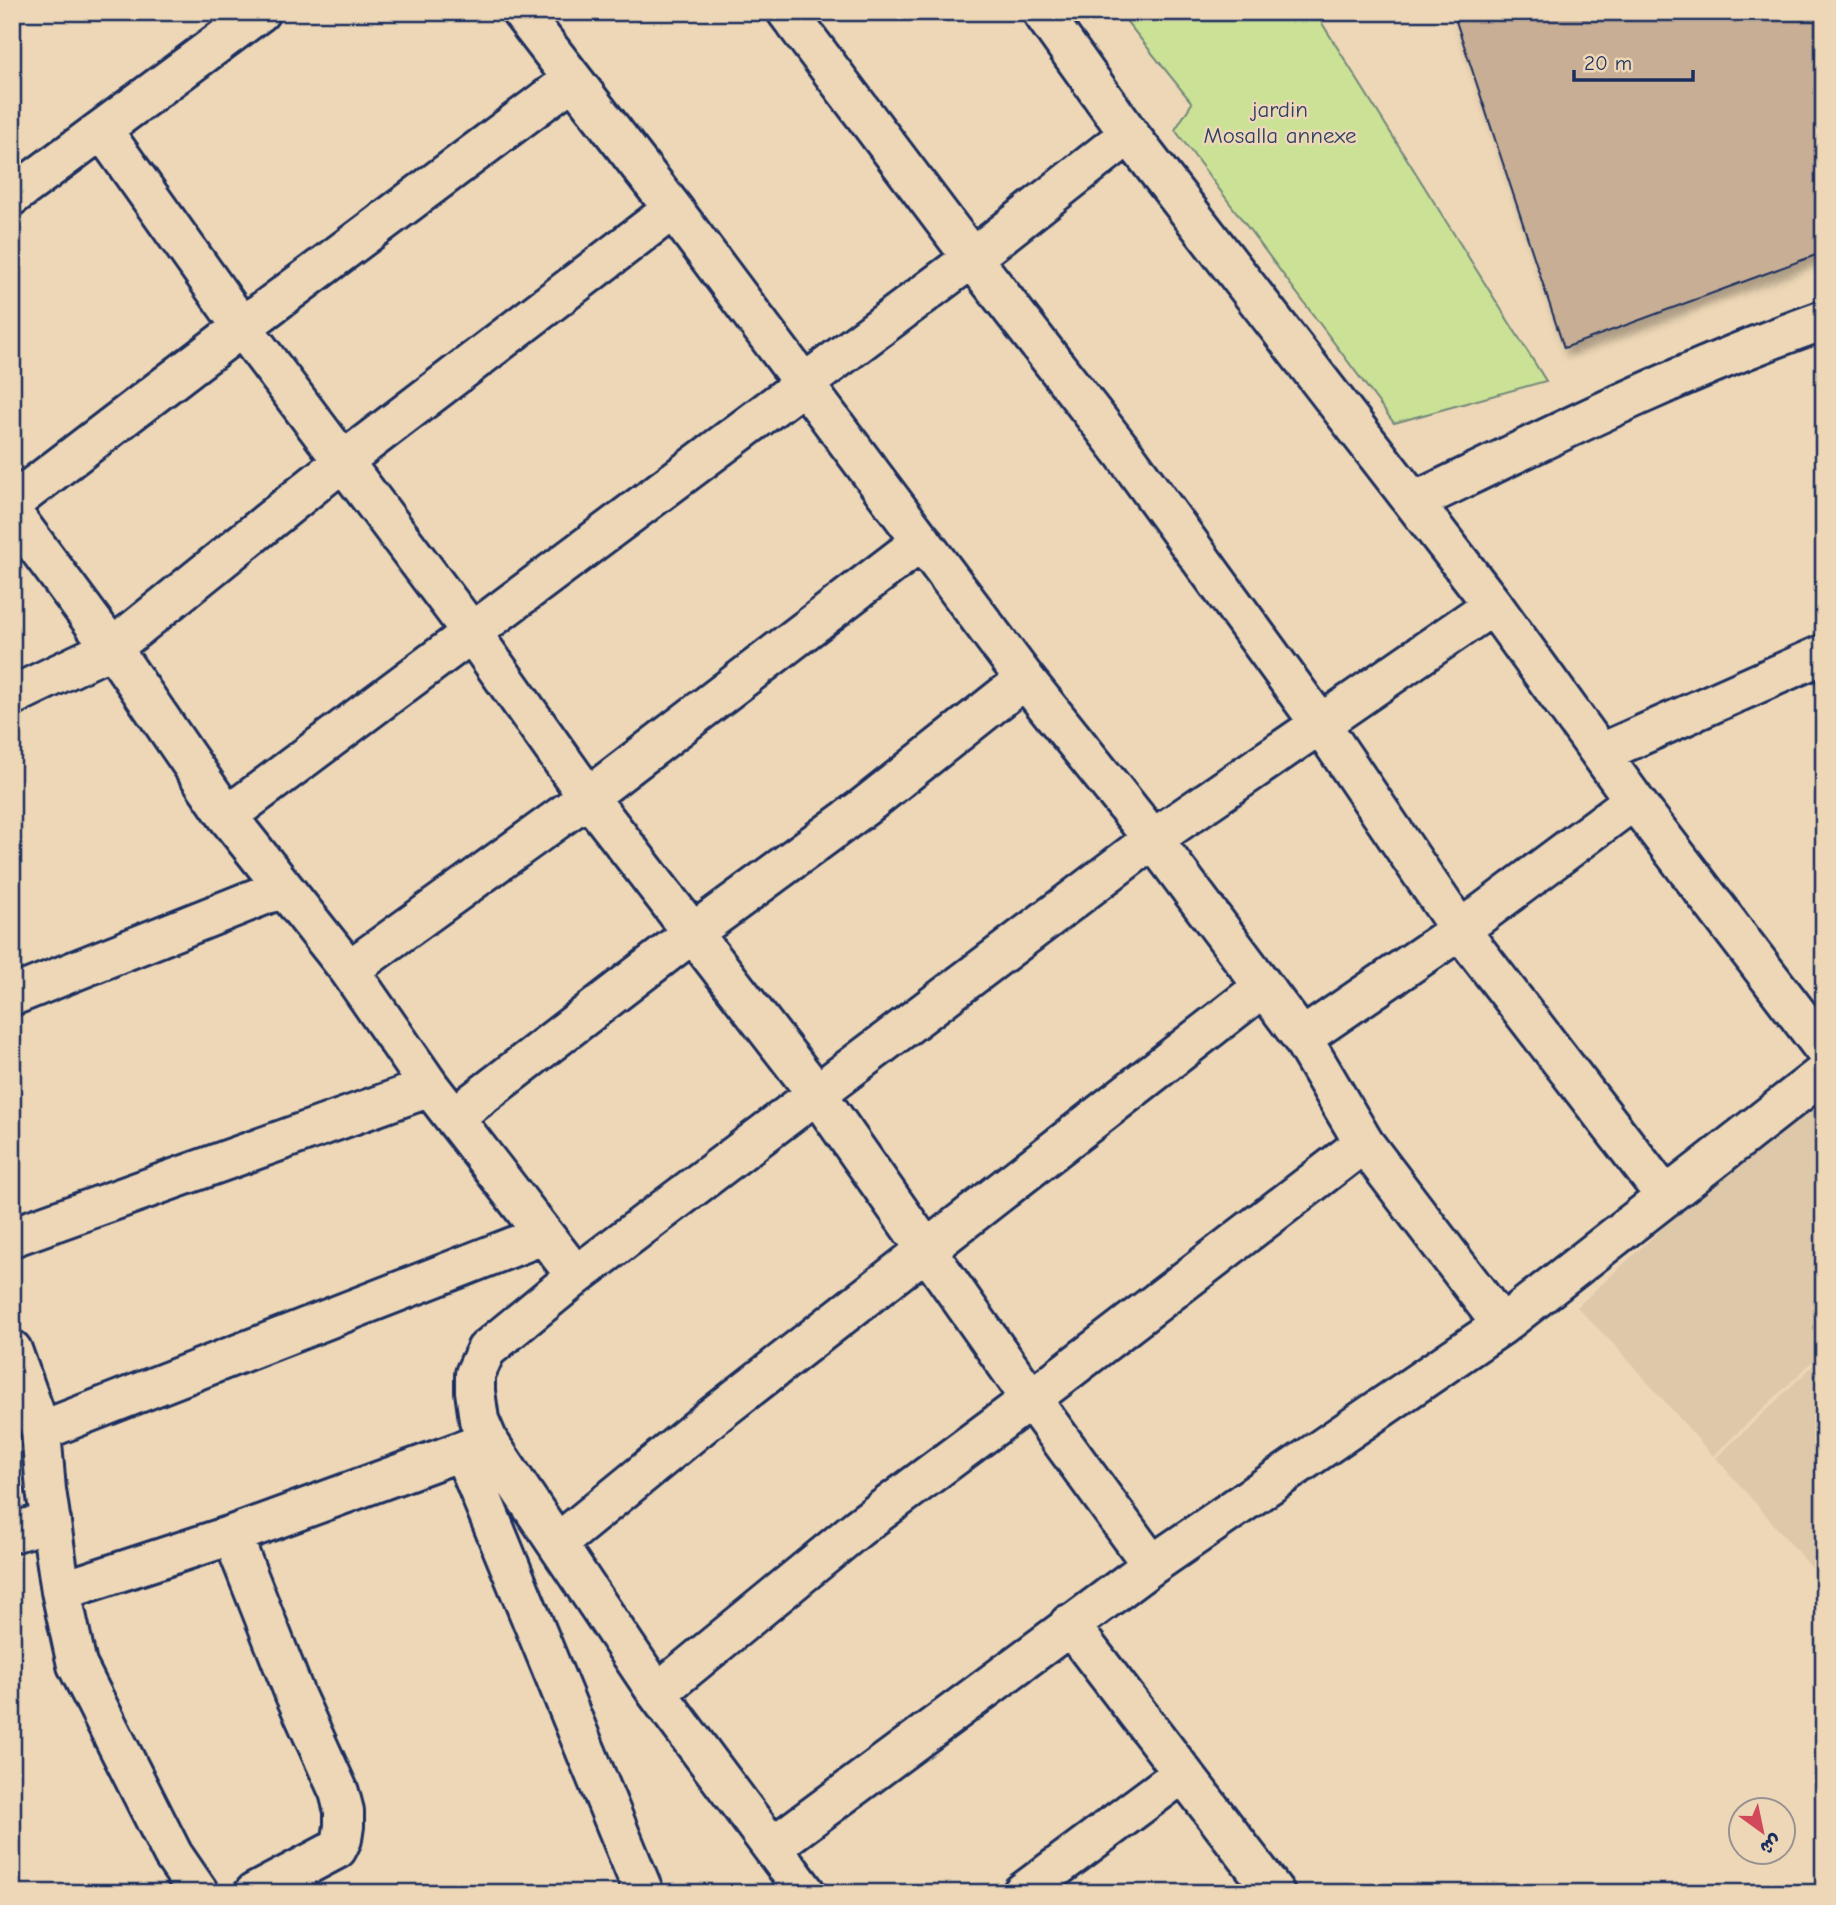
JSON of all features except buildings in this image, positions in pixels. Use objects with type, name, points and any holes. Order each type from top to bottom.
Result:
[{"type":"street","points":[[12,196],[260,12]]},
{"type":"street","points":[[521,12],[673,209],[1025,679],[1153,839],[1302,1038],[1364,1143],[1502,1325]]},
{"type":"street","points":[[787,12],[971,258],[1125,455],[1321,725],[1460,930],[1666,1197]]},
{"type":"street","points":[[1042,12],[1129,134],[1493,604],[1634,800],[1824,1049]]},
{"type":"street","points":[[12,503],[572,80]]},
{"type":"street","points":[[103,131],[242,327],[472,633],[588,796],[817,1094],[1031,1399],[1152,1565]]},
{"type":"street","points":[[227,816],[971,258],[1129,134]]},
{"type":"street","points":[[12,696],[112,648],[342,462],[673,209]]},
{"type":"street","points":[[1414,502],[1602,411],[1765,341],[1824,320]]},
{"type":"street","points":[[12,513],[112,648],[227,816],[349,970],[430,1087],[576,1276]]},
{"type":"street","points":[[349,970],[588,796],[922,541]]},
{"type":"street","points":[[641,1892],[475,1447],[479,1420],[475,1374],[486,1350],[576,1276],[1153,839],[1493,604]]},
{"type":"street","points":[[1601,753],[1824,654]]},
{"type":"street","points":[[454,1117],[694,932],[864,807],[1025,679]]},
{"type":"street","points":[[1302,1038],[1460,930],[1634,800]]},
{"type":"street","points":[[12,996],[282,888]]},
{"type":"street","points":[[558,1543],[712,1417],[1263,987]]},
{"type":"street","points":[[772,1847],[1069,1624],[1502,1325],[1824,1073]]},
{"type":"street","points":[[12,1237],[430,1087]]},
{"type":"street","points":[[657,1693],[858,1528],[1364,1143]]},
{"type":"street","points":[[41,1431],[543,1235]]},
{"type":"street","points":[[12,1350],[41,1431],[61,1591],[77,1665],[173,1855],[199,1893]]},
{"type":"street","points":[[475,1447],[558,1543],[657,1693],[806,1893]]},
{"type":"street","points":[[61,1591],[232,1535],[475,1447]]},
{"type":"street","points":[[12,1533],[51,1521]]},
{"type":"street","points":[[232,1535],[295,1695],[339,1792],[345,1826],[337,1849],[254,1893]]},
{"type":"street","points":[[1069,1624],[1275,1893]]},
{"type":"street","points":[[1022,1893],[1184,1773]]},
{"type":"shaded area","points":[[1805,1096],[1824,1124],[1824,1351],[1713,1456],[1577,1307]]},
{"type":"shaded area","points":[[1824,1355],[1824,1582],[1716,1458]]},
{"type":"green space","name":"jardin Mosalla annexe","points":[[1119,12],[1315,12],[1546,381],[1394,423],[1175,130],[1192,103]]}]
